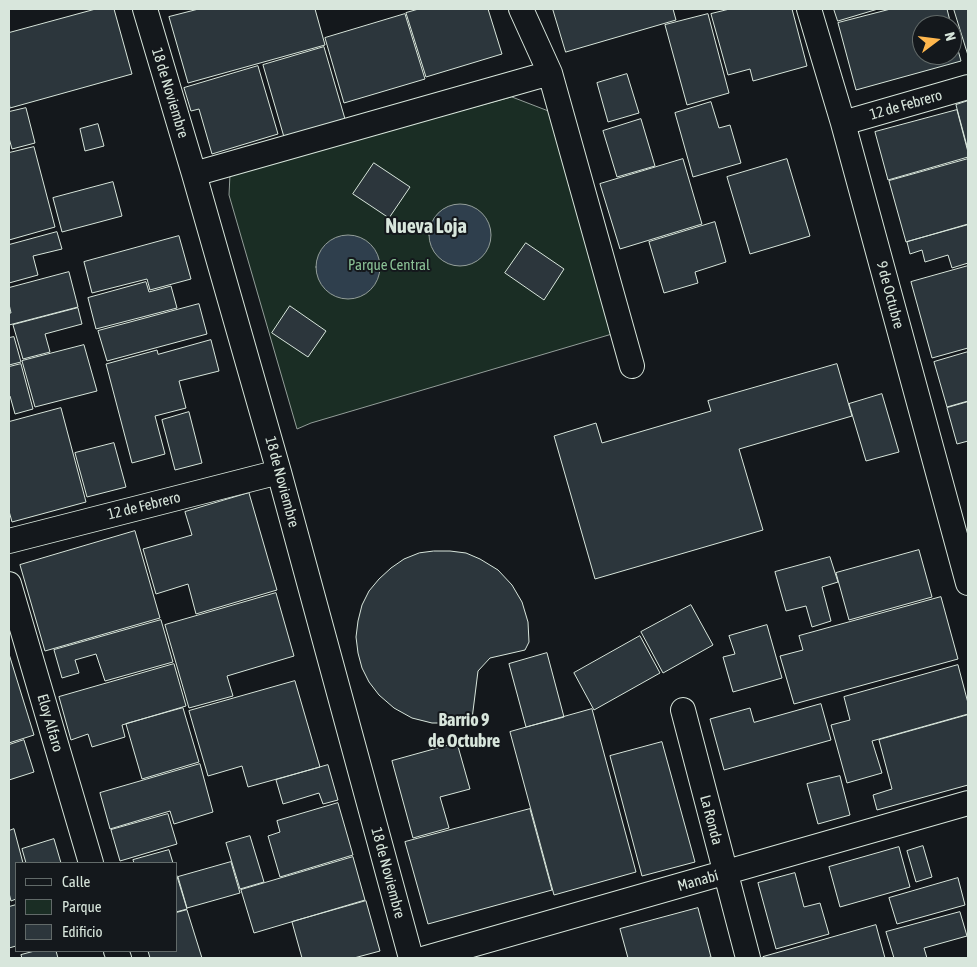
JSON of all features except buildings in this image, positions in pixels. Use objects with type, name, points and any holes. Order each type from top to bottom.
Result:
[{"type":"street","name":"18 de Noviembre","points":[[145,9],[279,472],[410,958]]},
{"type":"street","points":[[521,9],[550,73],[632,366]]},
{"type":"street","name":"9 de Octubre","points":[[809,9],[843,123],[968,583]]},
{"type":"street","points":[[194,174],[550,73]]},
{"type":"street","name":"12 de Febrero","points":[[843,123],[968,87]]},
{"type":"street","name":"12 de Febrero","points":[[9,541],[279,472]]},
{"type":"street","name":"Eloy Alfaro","points":[[9,584],[91,862]]},
{"type":"street","name":"La Ronda","points":[[683,710],[748,958]]},
{"type":"street","name":"Manabí","points":[[426,958],[968,803]]},
{"type":"green space","name":"Parque Central","points":[[512,97],[551,112],[612,334],[311,423],[297,429],[229,195],[230,174]]},
{"type":"water","points":[[454,204],[466,204],[482,213],[489,223],[491,235],[489,247],[482,257],[466,266],[454,266],[443,261],[434,252],[429,241],[429,229],[434,218],[443,209]]},
{"type":"water","points":[[342,235],[354,235],[371,244],[378,255],[380,267],[378,279],[371,290],[354,299],[342,299],[330,294],[321,285],[316,273],[316,261],[321,249],[330,240]]},
{"type":"district","name":"Nueva Loja","points":[[426,227]]},
{"type":"district","name":"Barrio 9 de Octubre","points":[[464,730]]}]
